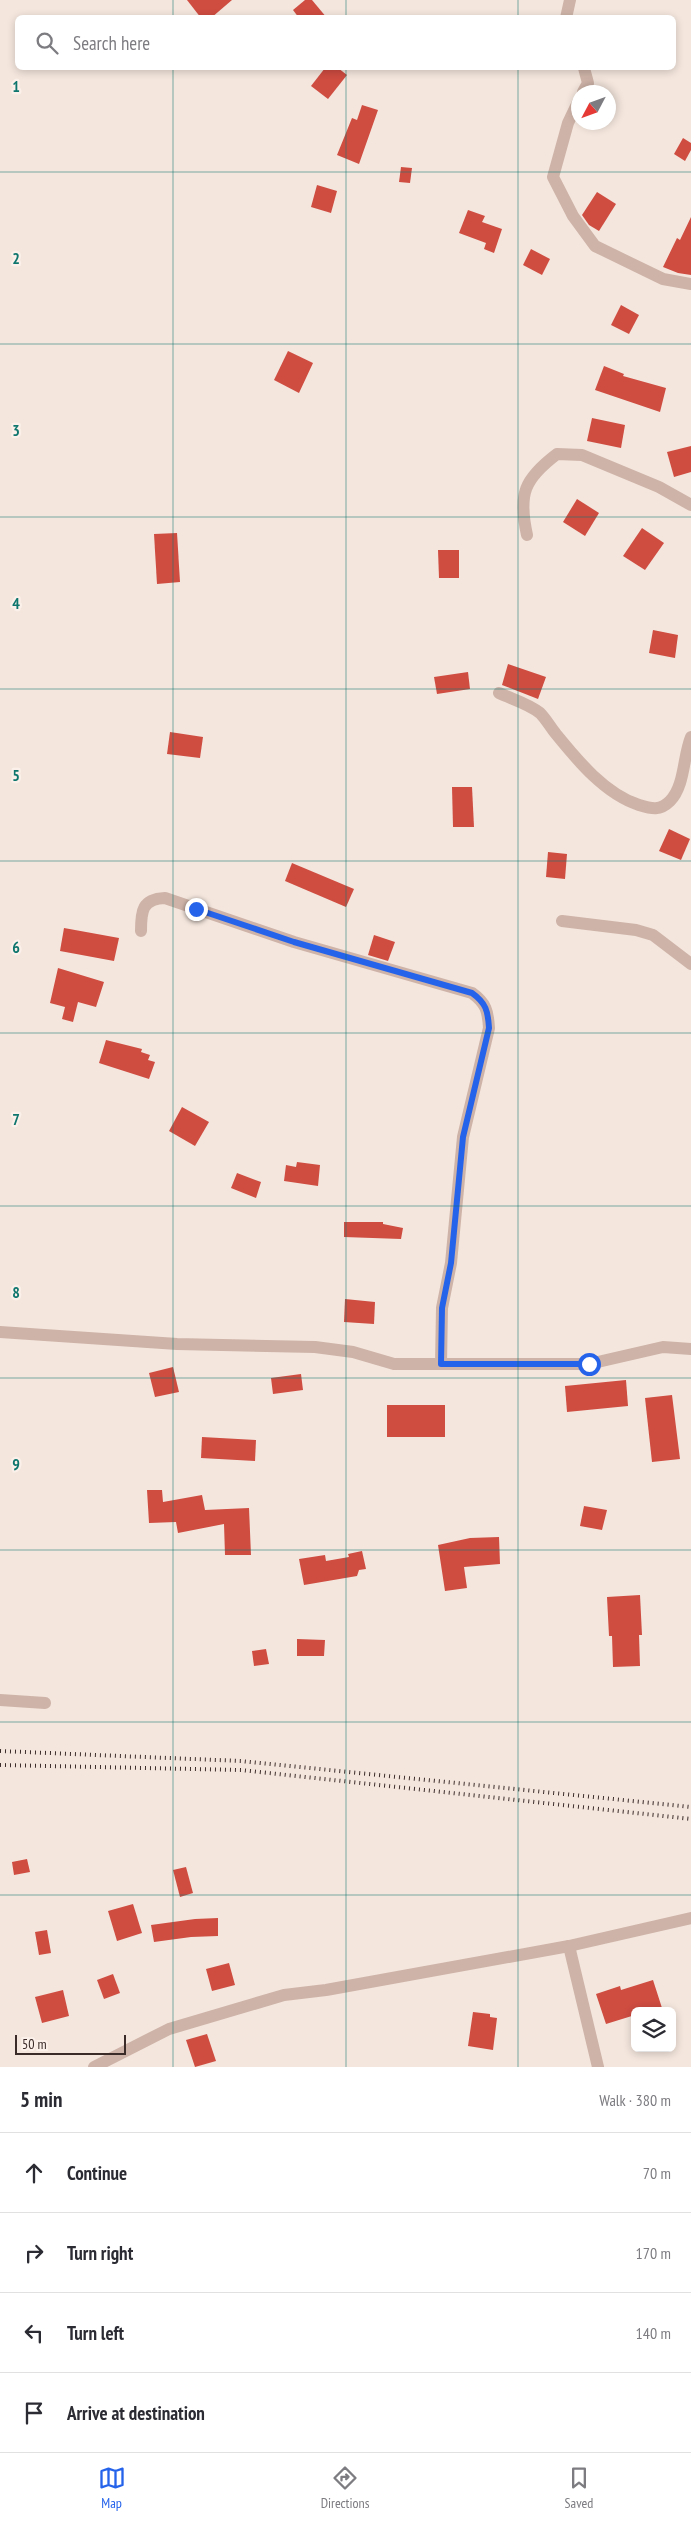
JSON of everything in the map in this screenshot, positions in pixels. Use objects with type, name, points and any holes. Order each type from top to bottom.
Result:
[{"type":"street","points":[[567,15],[570,0]]},
{"type":"street","points":[[585,70],[587,85]]},
{"type":"street","points":[[571,117],[553,178],[573,216],[595,246],[663,279],[691,284]]},
{"type":"street","points":[[527,535],[523,499],[530,478],[557,454],[582,455],[659,487],[691,505]]},
{"type":"street","points":[[499,693],[540,713],[576,758],[612,792],[633,803],[655,810],[662,808],[680,788],[684,753],[691,737]]},
{"type":"street","points":[[141,931],[141,919],[145,905],[153,898],[164,898],[294,942],[472,993],[484,1002],[488,1012],[489,1028],[463,1137],[451,1263],[442,1308],[441,1364]]},
{"type":"street","points":[[562,921],[636,930],[653,935],[691,964]]},
{"type":"street","points":[[0,1332],[177,1344],[315,1347],[353,1352],[394,1364],[589,1364],[663,1347],[691,1349]]},
{"type":"street","points":[[0,1700],[45,1703]]},
{"type":"street","points":[[94,2067],[169,2029],[284,1995],[326,1990],[569,1946],[691,1918]]},
{"type":"street","points":[[569,1946],[598,2067]]},
{"type":"building","points":[[187,0],[232,0],[214,15],[199,15]]},
{"type":"building","points":[[305,0],[312,0],[324,15],[297,15],[293,10]]},
{"type":"building","points":[[323,70],[341,70],[347,75],[328,99],[311,86]]},
{"type":"building","points":[[362,105],[378,110],[359,164],[337,155],[352,118],[357,120]]},
{"type":"building","points":[[683,138],[691,143],[691,150],[685,161],[674,154]]},
{"type":"building","points":[[401,167],[412,168],[410,183],[399,182]]},
{"type":"building","points":[[317,185],[337,191],[331,213],[311,207]]},
{"type":"building","points":[[597,192],[616,204],[599,231],[589,225],[582,215]]},
{"type":"building","points":[[468,210],[485,216],[482,222],[502,229],[494,253],[484,249],[486,243],[459,233]]},
{"type":"building","points":[[691,217],[691,275],[678,273],[663,267],[677,238],[680,240]]},
{"type":"building","points":[[531,249],[550,259],[542,275],[523,265]]},
{"type":"building","points":[[621,305],[639,315],[629,334],[611,325]]},
{"type":"building","points":[[288,351],[313,363],[299,393],[274,380]]},
{"type":"building","points":[[604,366],[624,374],[623,376],[666,388],[660,412],[595,390]]},
{"type":"building","points":[[592,418],[625,425],[621,448],[587,441]]},
{"type":"building","points":[[691,446],[691,472],[674,477],[667,452]]},
{"type":"building","points":[[577,499],[599,513],[585,536],[563,522]]},
{"type":"building","points":[[642,528],[664,543],[645,570],[623,556]]},
{"type":"building","points":[[177,533],[180,582],[157,584],[154,534]]},
{"type":"building","points":[[438,550],[459,550],[459,578],[439,578]]},
{"type":"building","points":[[653,630],[678,635],[675,658],[649,653]]},
{"type":"building","points":[[508,664],[546,677],[538,699],[502,685]]},
{"type":"building","points":[[468,672],[470,689],[437,694],[434,677]]},
{"type":"building","points":[[170,732],[203,737],[200,758],[167,754]]},
{"type":"building","points":[[452,787],[472,787],[474,827],[453,827]]},
{"type":"building","points":[[669,829],[690,839],[681,860],[659,851]]},
{"type":"building","points":[[548,852],[567,854],[565,879],[546,877]]},
{"type":"building","points":[[292,863],[354,889],[346,907],[285,881]]},
{"type":"building","points":[[64,928],[119,938],[114,961],[60,951]]},
{"type":"building","points":[[374,935],[395,942],[388,961],[368,955]]},
{"type":"building","points":[[58,968],[104,982],[96,1007],[78,1002],[73,1022],[62,1019],[65,1007],[50,1003]]},
{"type":"building","points":[[106,1040],[142,1049],[141,1052],[150,1055],[148,1060],[155,1062],[149,1079],[99,1063]]},
{"type":"building","points":[[182,1107],[209,1122],[195,1146],[169,1131]]},
{"type":"building","points":[[297,1162],[320,1165],[318,1186],[284,1181],[286,1165],[296,1167]]},
{"type":"building","points":[[237,1173],[261,1182],[256,1198],[231,1188]]},
{"type":"building","points":[[344,1222],[383,1222],[383,1224],[403,1228],[401,1239],[344,1237]]},
{"type":"building","points":[[345,1299],[375,1302],[374,1324],[344,1322]]},
{"type":"building","points":[[173,1367],[179,1392],[155,1397],[149,1373]]},
{"type":"building","points":[[301,1374],[303,1390],[273,1394],[271,1378]]},
{"type":"building","points":[[626,1380],[628,1406],[567,1412],[565,1386]]},
{"type":"building","points":[[672,1395],[680,1459],[652,1462],[645,1398]]},
{"type":"building","points":[[387,1405],[445,1405],[445,1437],[387,1437]]},
{"type":"building","points":[[202,1437],[256,1440],[255,1461],[201,1458]]},
{"type":"building","points":[[147,1490],[162,1490],[163,1502],[202,1495],[205,1510],[249,1508],[251,1555],[225,1555],[224,1524],[178,1533],[176,1522],[149,1523]]},
{"type":"building","points":[[584,1506],[607,1510],[602,1530],[580,1526]]},
{"type":"building","points":[[499,1537],[500,1564],[464,1567],[467,1588],[445,1591],[438,1545],[470,1538]]},
{"type":"building","points":[[362,1551],[366,1569],[359,1570],[357,1576],[304,1585],[299,1559],[325,1555],[326,1561],[349,1557],[348,1554]]},
{"type":"building","points":[[640,1595],[642,1635],[639,1635],[640,1666],[613,1667],[612,1636],[609,1636],[607,1597]]},
{"type":"building","points":[[297,1639],[325,1640],[324,1656],[297,1656]]},
{"type":"building","points":[[266,1649],[269,1664],[254,1666],[252,1651]]},
{"type":"building","points":[[27,1859],[30,1872],[14,1875],[12,1862]]},
{"type":"building","points":[[186,1867],[193,1893],[180,1897],[173,1870]]},
{"type":"building","points":[[133,1904],[142,1933],[117,1941],[108,1911]]},
{"type":"building","points":[[218,1918],[218,1936],[191,1937],[154,1942],[151,1925]]},
{"type":"building","points":[[47,1930],[51,1953],[39,1955],[35,1932]]},
{"type":"building","points":[[229,1963],[235,1985],[212,1991],[206,1969]]},
{"type":"building","points":[[113,1974],[120,1993],[104,1999],[97,1980]]},
{"type":"building","points":[[653,1980],[662,2007],[631,2007],[631,2016],[606,2024],[596,1994],[620,1986],[621,1990]]},
{"type":"building","points":[[63,1990],[69,2016],[42,2023],[35,1997]]},
{"type":"building","points":[[473,2012],[490,2014],[490,2017],[497,2018],[493,2050],[468,2046]]},
{"type":"building","points":[[207,2034],[216,2061],[195,2067],[186,2040]]},
{"type":"railway","points":[[0,1751],[241,1761],[691,1807]]},
{"type":"railway","points":[[0,1765],[241,1770],[691,1819]]},
{"type":"route","points":[[196,909],[294,942],[472,993],[484,1002],[488,1012],[489,1028],[476,1089],[463,1137],[451,1263],[442,1308],[441,1364],[589,1364]]}]
